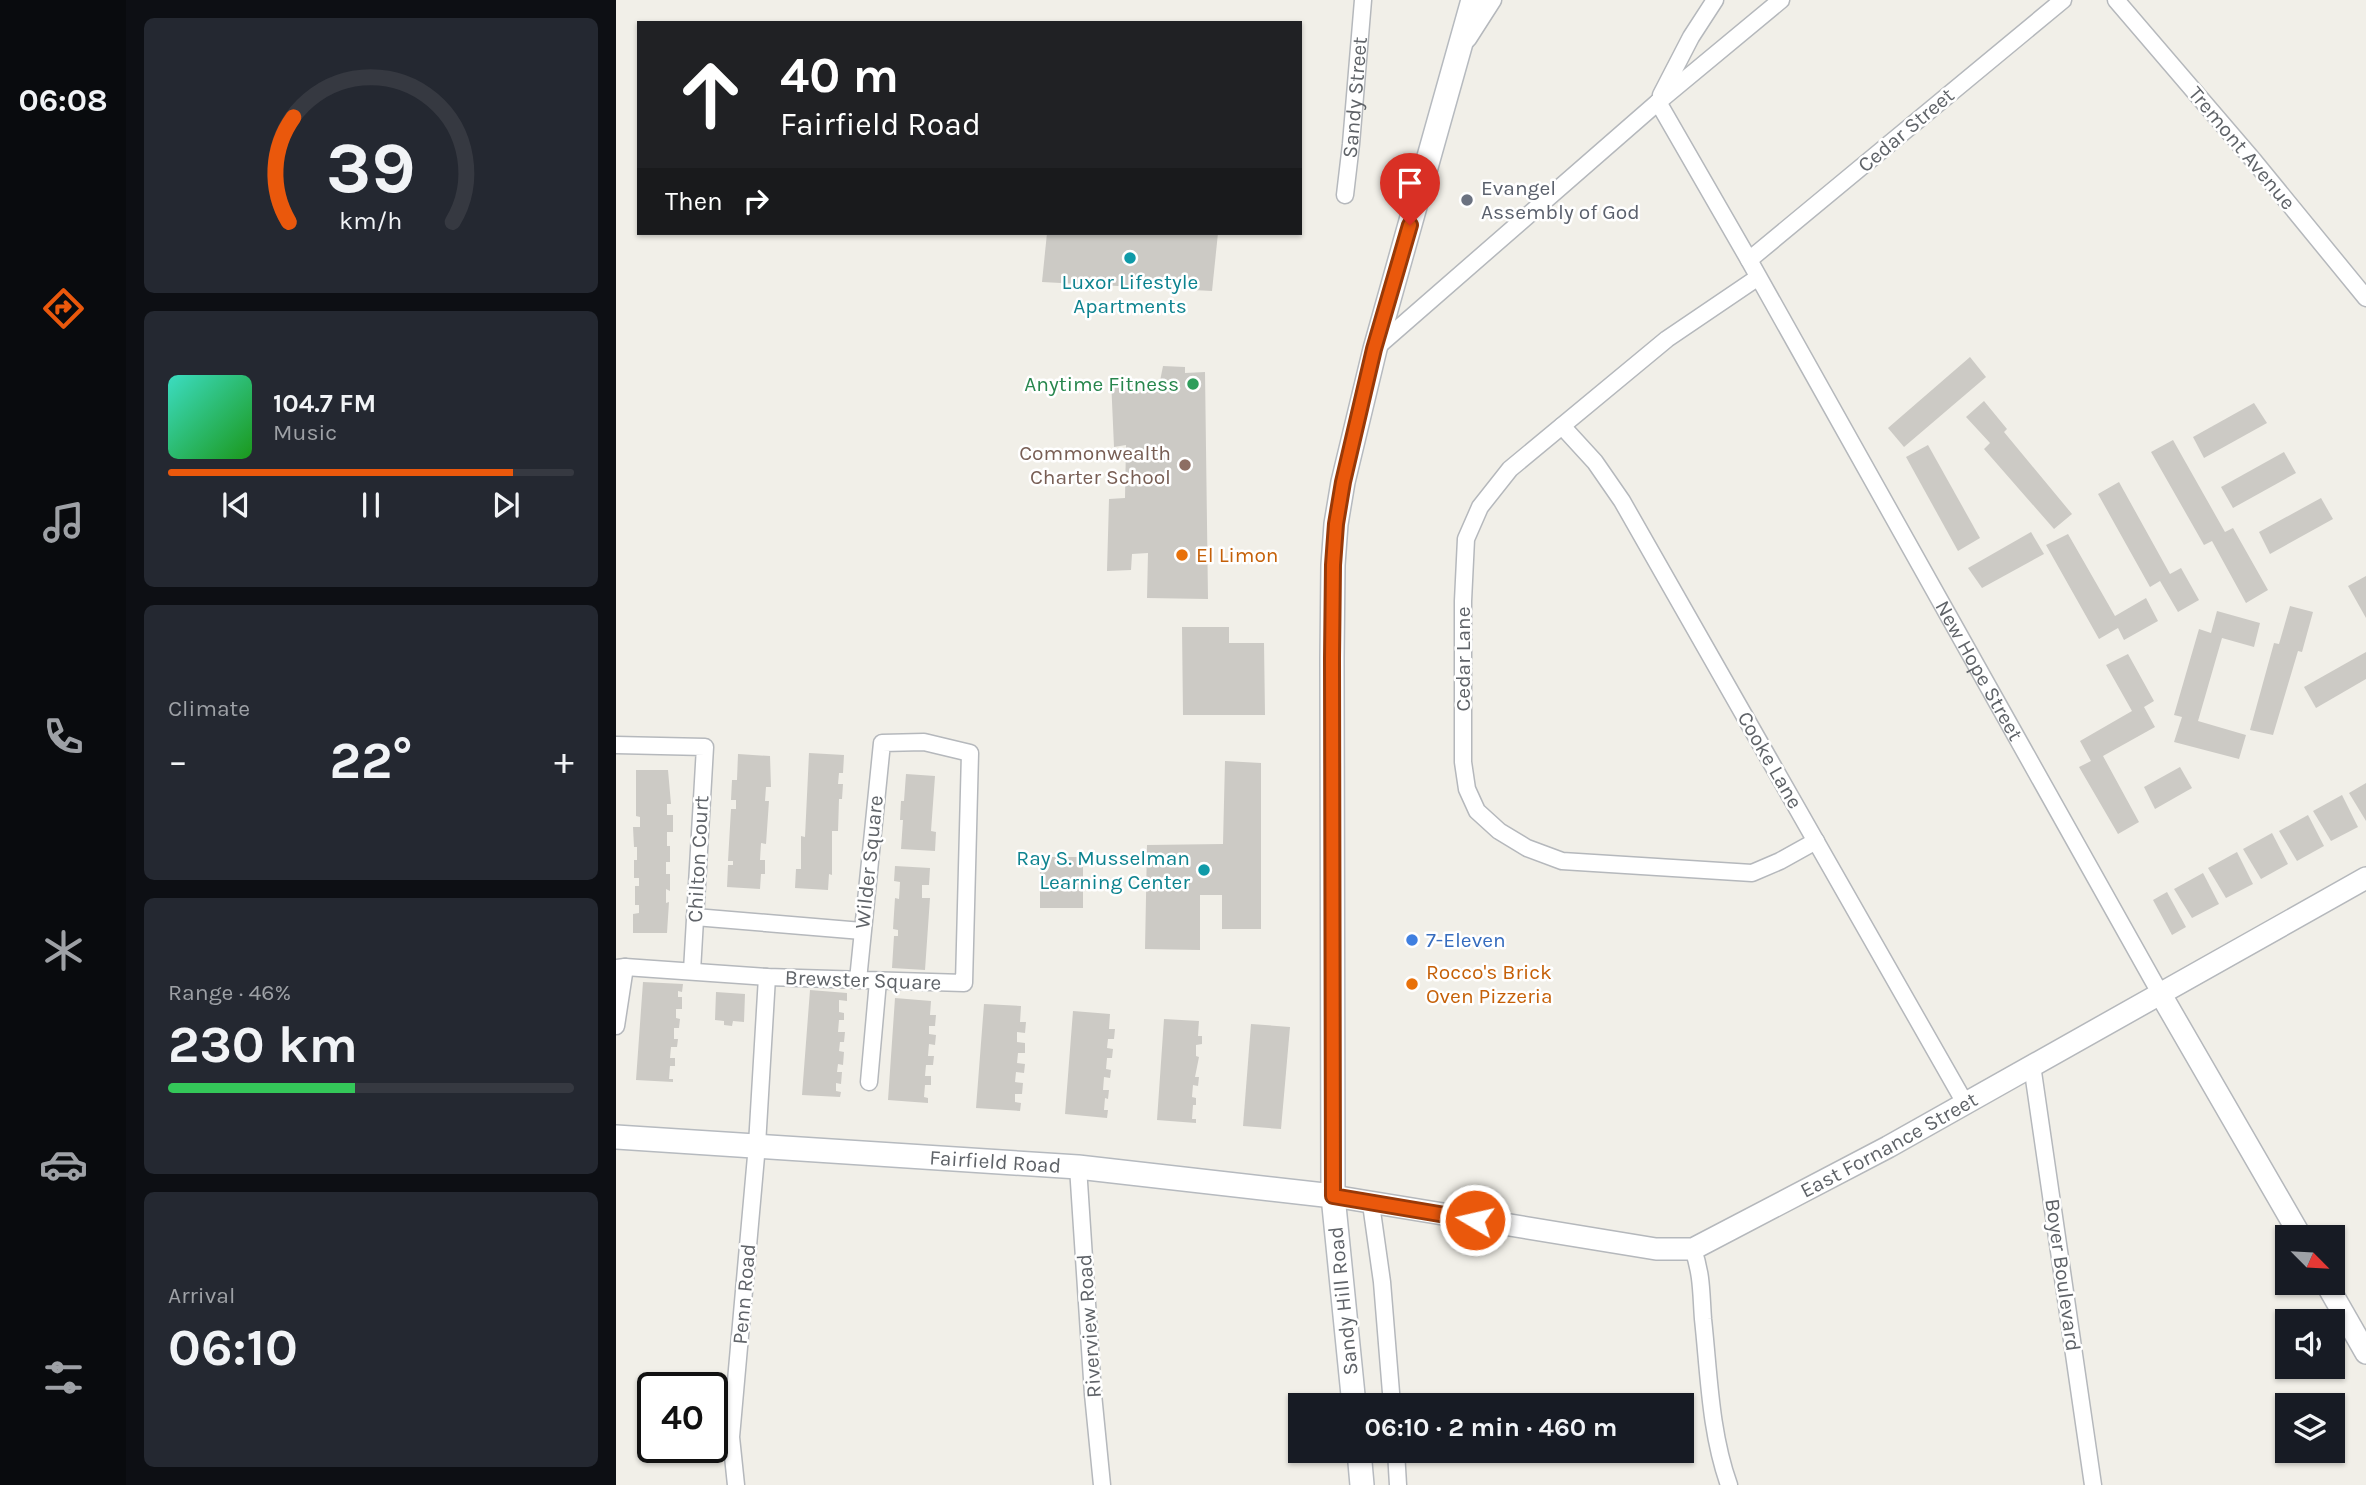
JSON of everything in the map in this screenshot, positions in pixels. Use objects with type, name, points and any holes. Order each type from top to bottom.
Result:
[{"type":"main road","points":[[1333,1196],[1333,565],[1343,482],[1374,349],[1473,0]]},
{"type":"main road","name":"Fairfield Road","points":[[616,1137],[1079,1167],[1333,1196]]},
{"type":"main road","name":"Sandy Hill Road","points":[[1333,1196],[1353,1393]]},
{"type":"main road","points":[[1360,1463],[1362,1485]]},
{"type":"street","name":"Sandy Street","points":[[1345,195],[1363,0]]},
{"type":"street","points":[[1459,52],[1493,0]]},
{"type":"street","points":[[1658,102],[1691,37],[1715,0]]},
{"type":"street","points":[[1374,349],[1658,102],[1781,0]]},
{"type":"street","name":"Cedar Street","points":[[1749,260],[2063,0]]},
{"type":"street","name":"Tremont Avenue","points":[[2116,0],[2366,296]]},
{"type":"street","name":"New Hope Street","points":[[1658,102],[2160,993],[2294,1225]]},
{"type":"street","name":"Cedar Lane","points":[[1757,278],[1667,339],[1510,469],[1480,507],[1466,539],[1463,762],[1466,789],[1477,811],[1499,831],[1527,848],[1562,862],[1752,873],[1816,841]]},
{"type":"street","name":"Cooke Lane","points":[[1562,426],[1595,462],[1622,501],[1965,1103]]},
{"type":"street","name":"Brewster Square","points":[[620,968],[767,977],[964,984],[970,753],[924,742],[882,743]]},
{"type":"street","name":"Wilder Square","points":[[859,980],[882,743]]},
{"type":"street","name":"Chilton Court","points":[[616,745],[705,747],[692,971]]},
{"type":"street","name":"East Fornance Street","points":[[1371,1204],[1656,1249],[1693,1249],[1888,1147],[2366,878]]},
{"type":"street","points":[[695,917],[862,931]]},
{"type":"street","points":[[616,1026],[620,968]]},
{"type":"street","name":"Penn Road","points":[[736,1485],[731,1437],[757,1145],[767,977]]},
{"type":"street","points":[[869,1082],[878,981]]},
{"type":"street","name":"Boyer Boulevard","points":[[2032,1065],[2093,1485]]},
{"type":"street","name":"Riverview Road","points":[[1079,1167],[1093,1394],[1102,1485]]},
{"type":"street","name":"Fairfield Road","points":[[1333,1196],[1371,1204]]},
{"type":"street","points":[[1371,1204],[1382,1282],[1391,1393]]},
{"type":"street","points":[[1693,1249],[1701,1273],[1714,1424],[1729,1485]]},
{"type":"street","points":[[2333,1295],[2366,1353]]},
{"type":"street","points":[[1397,1463],[1398,1485]]},
{"type":"building","name":"Luxor Lifestyle Apartments","points":[[1047,235],[1218,235],[1212,291],[1042,282]]},
{"type":"building","points":[[1970,357],[1986,377],[1904,447],[1888,428]]},
{"type":"building","points":[[1163,366],[1185,367],[1185,373],[1205,372],[1208,599],[1147,598],[1148,553],[1132,554],[1131,570],[1107,571],[1109,499],[1125,498],[1126,445],[1114,447],[1111,379],[1160,381]]},
{"type":"building","points":[[1984,401],[2007,429],[2004,432],[2072,514],[2054,529],[1984,449],[1990,443],[1966,417]]},
{"type":"building","points":[[2254,403],[2267,423],[2204,458],[2193,437]]},
{"type":"building","points":[[2173,440],[2225,532],[2233,528],[2268,590],[2246,603],[2212,541],[2204,545],[2151,452]]},
{"type":"building","points":[[1928,445],[1980,538],[1958,551],[1906,457]]},
{"type":"building","points":[[2284,452],[2296,473],[2233,508],[2221,487]]},
{"type":"building","points":[[2119,482],[2170,574],[2181,568],[2199,600],[2178,612],[2160,581],[2150,587],[2098,494]]},
{"type":"building","points":[[2321,498],[2333,519],[2270,554],[2259,532]]},
{"type":"building","points":[[2031,532],[2044,554],[1982,588],[1968,568]]},
{"type":"building","points":[[2068,534],[2115,616],[2146,598],[2158,621],[2124,640],[2118,628],[2099,639],[2046,545]]},
{"type":"building","points":[[2366,576],[2366,618],[2348,586]]},
{"type":"building","points":[[2290,606],[2313,612],[2302,652],[2298,651],[2273,735],[2250,730],[2274,643],[2279,644]]},
{"type":"building","points":[[2217,611],[2260,623],[2254,647],[2222,638],[2198,721],[2246,735],[2239,759],[2174,742],[2182,717],[2174,715],[2199,629],[2211,633]]},
{"type":"building","points":[[1182,627],[1229,627],[1229,643],[1264,643],[1265,715],[1183,715]]},
{"type":"building","points":[[2366,652],[2366,679],[2316,708],[2304,687]]},
{"type":"building","points":[[2128,654],[2154,701],[2144,707],[2155,727],[2103,756],[2139,822],[2118,834],[2079,767],[2091,761],[2080,741],[2132,711],[2106,665]]},
{"type":"building","points":[[809,753],[844,755],[843,773],[839,773],[838,784],[843,784],[842,799],[839,799],[838,831],[832,831],[832,875],[829,874],[828,890],[795,888],[796,869],[801,869],[801,836],[805,837]]},
{"type":"building","points":[[738,754],[770,756],[771,787],[766,787],[765,801],[769,801],[766,844],[761,843],[760,860],[765,860],[765,874],[761,874],[760,889],[727,887],[728,865],[733,865],[733,861],[728,861],[731,809],[736,809],[736,800],[731,800],[732,780],[737,780]]},
{"type":"building","name":"Ray S. Musselman Learning Center","points":[[1225,761],[1261,763],[1261,929],[1222,929],[1222,895],[1200,895],[1200,950],[1145,949],[1147,845],[1223,844]]},
{"type":"building","points":[[2180,767],[2192,788],[2155,809],[2144,787]]},
{"type":"building","points":[[636,770],[668,770],[671,804],[667,804],[667,815],[673,815],[673,832],[667,832],[670,862],[666,862],[666,874],[670,874],[670,891],[666,889],[666,903],[669,902],[667,933],[633,933],[633,914],[639,913],[639,905],[635,905],[635,886],[639,886],[639,878],[634,878],[637,847],[634,847],[633,827],[640,827],[640,817],[636,816]]},
{"type":"building","points":[[906,774],[935,776],[931,831],[936,832],[935,851],[901,849],[901,801],[904,801]]},
{"type":"building","points":[[2366,783],[2366,821],[2349,793]]},
{"type":"building","points":[[2342,795],[2358,827],[2331,841],[2313,811]]},
{"type":"building","points":[[2308,815],[2324,846],[2297,861],[2279,831]]},
{"type":"building","points":[[2272,833],[2288,864],[2261,879],[2243,849]]},
{"type":"building","points":[[2237,852],[2253,884],[2226,898],[2208,868]]},
{"type":"building","points":[[1040,857],[1083,857],[1083,908],[1040,908]]},
{"type":"building","points":[[895,866],[930,868],[929,885],[922,885],[922,898],[930,898],[925,970],[892,968],[894,936],[898,936],[898,930],[893,929],[895,898],[899,899],[900,882],[894,881]]},
{"type":"building","points":[[2203,873],[2219,904],[2192,918],[2174,889]]},
{"type":"building","points":[[2167,892],[2186,927],[2172,935],[2153,900]]},
{"type":"building","points":[[643,982],[683,984],[682,992],[678,991],[678,997],[682,997],[682,1009],[676,1009],[676,1018],[680,1019],[679,1028],[674,1028],[674,1039],[678,1039],[677,1047],[671,1047],[670,1058],[675,1058],[675,1066],[670,1066],[669,1079],[673,1079],[673,1082],[636,1080]]},
{"type":"building","points":[[810,990],[847,993],[847,1001],[839,1000],[839,1012],[844,1013],[844,1020],[839,1020],[838,1032],[845,1032],[839,1051],[844,1052],[843,1065],[838,1064],[837,1072],[842,1072],[841,1084],[836,1083],[836,1091],[841,1092],[840,1097],[802,1095]]},
{"type":"building","points":[[716,992],[745,994],[744,1022],[733,1021],[732,1026],[715,1020]]},
{"type":"building","points":[[895,998],[931,1001],[930,1015],[936,1015],[935,1026],[929,1026],[929,1034],[936,1035],[935,1045],[929,1044],[928,1056],[934,1056],[933,1065],[926,1065],[925,1076],[931,1076],[931,1085],[925,1085],[924,1097],[928,1098],[928,1103],[888,1100]]},
{"type":"building","points":[[984,1004],[1021,1006],[1020,1022],[1026,1022],[1025,1033],[1017,1032],[1017,1042],[1025,1043],[1025,1053],[1018,1053],[1017,1063],[1025,1064],[1024,1073],[1016,1072],[1015,1082],[1023,1083],[1022,1094],[1015,1094],[1015,1102],[1021,1103],[1020,1111],[976,1108]]},
{"type":"building","points":[[1073,1011],[1110,1014],[1109,1029],[1115,1029],[1114,1039],[1108,1039],[1107,1048],[1113,1049],[1112,1058],[1107,1058],[1106,1069],[1111,1070],[1110,1078],[1104,1077],[1103,1090],[1109,1090],[1104,1110],[1108,1110],[1107,1118],[1065,1114]]},
{"type":"building","points":[[1164,1019],[1199,1021],[1198,1036],[1202,1036],[1202,1044],[1196,1045],[1196,1056],[1199,1057],[1195,1077],[1199,1077],[1198,1086],[1193,1085],[1192,1097],[1196,1098],[1192,1119],[1196,1119],[1196,1123],[1157,1120]]},
{"type":"building","points":[[1251,1024],[1290,1027],[1281,1129],[1243,1126]]},
{"type":"place","name":"Evangel Assembly of God","points":[[1467,200]]},
{"type":"place","name":"Luxor Lifestyle Apartments","points":[[1130,258]]},
{"type":"place","name":"Anytime Fitness","points":[[1193,384]]},
{"type":"place","name":"Commonwealth Charter School","points":[[1185,465]]},
{"type":"place","name":"El Limon","points":[[1182,555]]},
{"type":"place","name":"Ray S. Musselman Learning Center","points":[[1204,870]]},
{"type":"place","name":"7-Eleven","points":[[1412,940]]},
{"type":"place","name":"Rocco's Brick Oven Pizzeria","points":[[1412,984]]},
{"type":"route","points":[[1410,225],[1374,349],[1336,524],[1332,658],[1333,1196],[1475,1220]]}]
